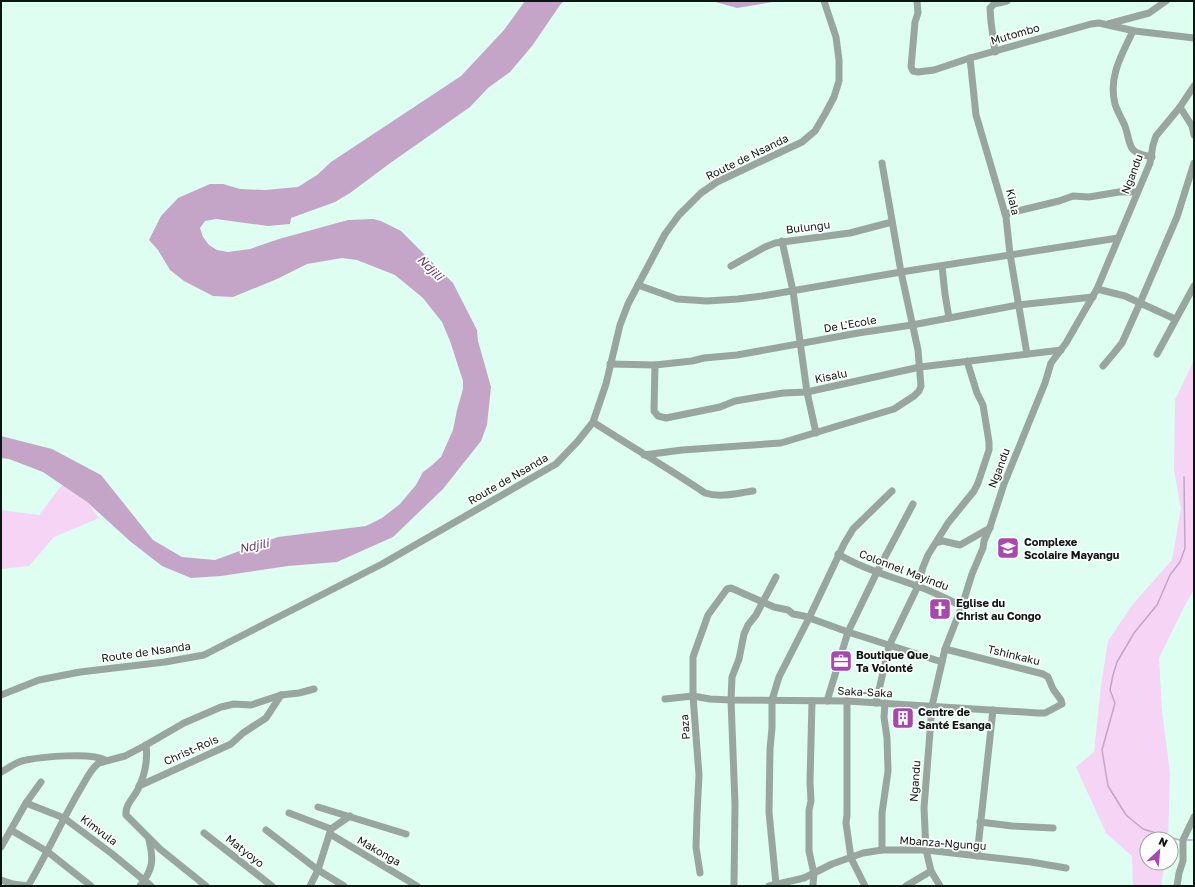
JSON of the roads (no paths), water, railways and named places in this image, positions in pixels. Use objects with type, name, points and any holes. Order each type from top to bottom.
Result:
[{"type":"street","name":"Route de Nsanda","points":[[1,694],[39,680],[80,672],[164,662],[204,655],[382,564],[556,464],[578,441],[593,422],[604,390],[620,325],[628,304],[665,234],[679,215],[700,193],[717,182],[802,142],[815,131],[825,114],[834,97],[839,81],[839,60],[836,37],[824,1]]},
{"type":"street","name":"Mutombo","points":[[917,1],[918,13],[915,22],[911,68],[913,71],[918,72],[934,70],[970,58],[1090,24],[1099,23],[1132,31],[1194,38]]},
{"type":"street","points":[[995,52],[990,8],[994,4],[1007,1]]},
{"type":"street","points":[[1107,25],[1149,13],[1166,1]]},
{"type":"street","points":[[1132,31],[1116,70],[1113,92],[1115,105],[1131,148],[1135,152],[1152,157]]},
{"type":"street","name":"Kiala","points":[[970,58],[976,115],[1005,214],[1018,305],[1027,354]]},
{"type":"street","name":"Ngandu","points":[[940,886],[931,871],[926,850],[924,808],[932,706],[945,649],[962,606],[1004,484],[1045,383],[1051,363],[1061,350],[1097,289],[1152,157],[1153,145],[1156,136],[1180,107],[1194,86]]},
{"type":"street","points":[[1180,107],[1192,126],[1194,135]]},
{"type":"street","points":[[644,455],[682,450],[781,443],[894,409],[919,391],[921,386],[918,350],[901,272],[882,163]]},
{"type":"street","points":[[1103,366],[1122,343],[1140,303],[1177,217],[1194,163]]},
{"type":"street","points":[[1005,214],[1045,205],[1073,196],[1089,197],[1118,192],[1138,192]]},
{"type":"street","name":"Bulungu","points":[[730,266],[765,247],[782,241],[793,241],[850,233],[892,222]]},
{"type":"street","points":[[638,285],[677,299],[707,301],[762,296],[1010,254],[1118,238]]},
{"type":"street","points":[[782,241],[793,291],[807,392],[816,433]]},
{"type":"street","points":[[942,266],[949,318]]},
{"type":"street","points":[[1157,354],[1194,286]]},
{"type":"street","points":[[1097,289],[1125,296],[1175,319]]},
{"type":"street","name":"De L'Ecole","points":[[610,364],[655,365],[737,355],[1018,305],[1093,297]]},
{"type":"street","name":"Kisalu","points":[[655,365],[654,411],[658,416],[663,418],[720,407],[735,401],[784,393],[807,392],[920,367],[1061,350]]},
{"type":"street","points":[[876,703],[890,646],[918,586],[925,561],[948,523],[974,491],[989,450],[983,405],[977,393],[967,361]]},
{"type":"street","points":[[593,422],[644,455],[662,464],[705,493],[720,496],[753,491]]},
{"type":"street","points":[[772,885],[769,812],[770,749],[772,700],[779,677],[809,618],[838,554],[853,529],[892,492]]},
{"type":"street","points":[[826,701],[848,632],[877,572],[913,504]]},
{"type":"street","points":[[936,543],[943,541],[960,546],[990,527]]},
{"type":"street","name":"Colonnel Mayindu","points":[[838,554],[849,561],[918,586],[962,606]]},
{"type":"street","points":[[734,886],[735,804],[731,700],[732,678],[739,659],[744,634],[776,577]]},
{"type":"street","name":"Paza","points":[[700,872],[696,847],[696,815],[699,775],[692,675],[694,654],[708,615],[727,589],[731,588],[762,602]]},
{"type":"street","points":[[762,602],[774,607],[788,610],[793,614],[942,662]]},
{"type":"street","name":"Tshinkaku","points":[[945,649],[1043,674],[1048,677],[1053,689],[1062,700],[1062,704]]},
{"type":"street","points":[[1,880],[13,884],[28,886],[48,852],[64,818],[96,765],[106,760],[125,756],[184,722],[221,707],[234,704],[251,705],[281,695],[299,693],[314,689]]},
{"type":"street","name":"Christ-Rois","points":[[139,786],[231,744],[243,733],[266,718],[281,695]]},
{"type":"street","name":"Saka-Saka","points":[[665,699],[693,696],[710,699],[731,700],[847,701],[1045,713],[1062,704]]},
{"type":"street","points":[[812,701],[809,851],[814,874],[814,886]]},
{"type":"street","points":[[847,701],[846,823],[851,858],[865,886]]},
{"type":"street","points":[[882,850],[882,813],[888,771],[887,738],[884,717],[885,703]]},
{"type":"street","points":[[977,856],[993,710]]},
{"type":"street","points":[[146,745],[148,761],[139,786],[127,807],[126,815],[149,840],[206,886]]},
{"type":"street","points":[[1,772],[25,760],[58,757],[64,755],[98,757],[106,760]]},
{"type":"street","points":[[1,847],[26,803],[41,782]]},
{"type":"street","name":"Kimvula","points":[[26,803],[64,818],[111,853],[142,883],[151,886]]},
{"type":"street","points":[[318,807],[406,834]]},
{"type":"street","name":"Makonga","points":[[289,813],[330,832],[417,886]]},
{"type":"street","points":[[310,886],[318,870],[330,832],[350,816]]},
{"type":"street","points":[[1177,886],[1183,861],[1183,840],[1194,817]]},
{"type":"street","points":[[980,822],[1012,826],[1053,828]]},
{"type":"street","points":[[11,830],[48,852],[90,886]]},
{"type":"street","points":[[266,830],[318,870],[344,886]]},
{"type":"street","name":"Matyoyo","points":[[204,833],[272,886]]},
{"type":"street","points":[[142,883],[152,863],[149,840]]},
{"type":"street","name":"Mbanza-Ngungu","points":[[772,885],[785,884],[804,878],[832,864],[863,854],[882,850],[926,850],[1031,862],[1066,868]]},
{"type":"street","points":[[906,886],[931,871]]},
{"type":"water","name":"Ndjili","points":[[525,1],[564,1],[532,46],[510,72],[488,88],[470,107],[350,193],[335,202],[291,218],[290,224],[268,226],[216,219],[205,221],[200,228],[203,237],[209,245],[217,250],[228,252],[250,249],[279,239],[348,220],[373,219],[381,221],[401,231],[453,283],[477,330],[478,341],[491,387],[487,425],[481,441],[443,489],[393,537],[337,562],[288,566],[221,576],[191,578],[162,566],[131,542],[87,502],[43,472],[9,459],[1,458],[1,436],[52,449],[101,475],[153,540],[182,557],[215,560],[278,537],[366,526],[382,518],[400,504],[416,485],[423,472],[441,457],[453,430],[463,389],[463,381],[442,322],[423,298],[395,275],[357,260],[342,258],[307,264],[277,279],[233,297],[213,296],[184,281],[170,270],[158,250],[149,240],[161,216],[178,198],[210,184],[223,184],[240,189],[265,190],[298,187],[317,175],[331,162],[461,76],[504,30]]},
{"type":"water","points":[[712,1],[779,1],[737,8]]},
{"type":"waterway","points":[[1180,840],[1143,829],[1126,815],[1108,786],[1102,750],[1115,703],[1110,690],[1117,662],[1134,633],[1157,605],[1170,575],[1180,562],[1185,548],[1184,477]]},
{"type":"waterway","points":[[1186,840],[1194,840]]},
{"type":"place","name":"Complexe Scolaire Mayangu","points":[[1008,548]]},
{"type":"place","name":"Eglise du Christ au Congo","points":[[940,609]]},
{"type":"place","name":"Boutique Que Ta Volonté","points":[[841,661]]},
{"type":"place","name":"Centre de Santé Esanga","points":[[903,718]]}]
